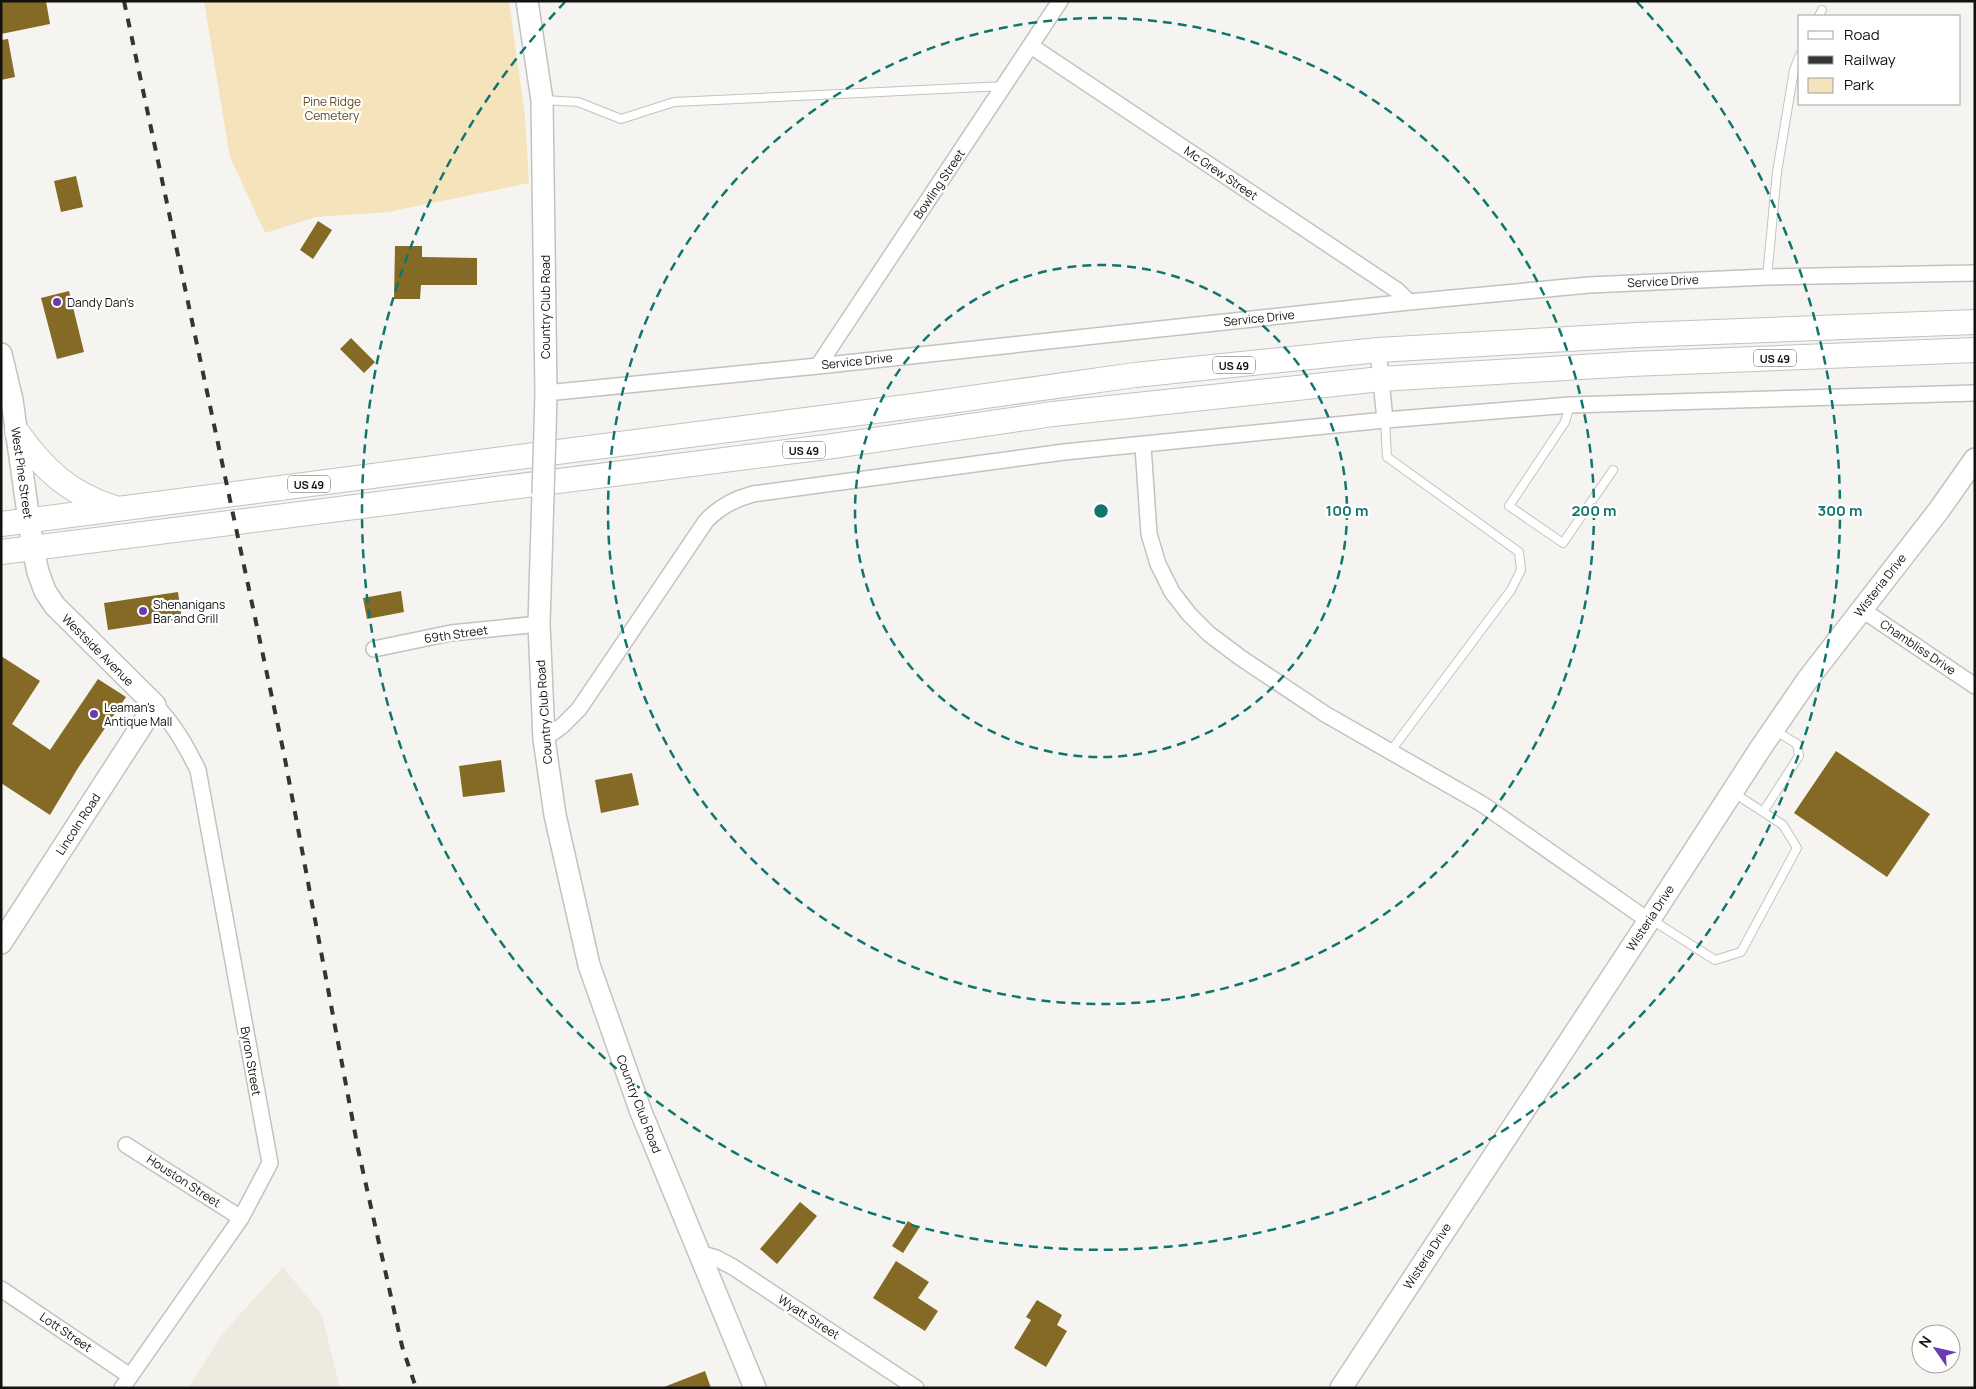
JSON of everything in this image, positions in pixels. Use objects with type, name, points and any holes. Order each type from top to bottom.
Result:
[{"type":"main road","name":"US 49","points":[[1,524],[1135,376],[1378,350],[1638,335],[1975,322]]},
{"type":"main road","name":"US 49","points":[[1,552],[826,447],[1053,414],[1381,379],[1631,364],[1975,350]]},
{"type":"main road","points":[[17,432],[36,459],[60,482],[92,500],[119,509]]},
{"type":"street","name":"Country Club Road","points":[[527,1],[542,100],[546,392],[539,624],[544,739],[555,815],[589,965],[638,1103],[756,1388]]},
{"type":"street","name":"Bowling Street","points":[[818,366],[1060,1]]},
{"type":"street","name":"Mc Grew Street","points":[[1030,46],[1398,291],[1409,302]]},
{"type":"street","name":"Service Drive","points":[[546,392],[818,366],[1409,302],[1589,285],[1767,277],[1975,273]]},
{"type":"street","points":[[1378,350],[1385,420]]},
{"type":"street","name":"West Pine Street","points":[[2,362],[17,432],[38,572],[45,591]]},
{"type":"street","points":[[544,739],[562,726],[579,709],[706,521],[715,511],[740,498],[763,493],[1064,452],[1143,446],[1385,420],[1570,405],[1975,393]]},
{"type":"street","points":[[1143,446],[1149,534],[1158,564],[1168,585],[1189,614],[1209,634],[1241,658],[1326,714],[1482,804],[1650,920]]},
{"type":"street","name":"Wisteria Drive","points":[[1341,1388],[1773,730],[1808,679],[1939,510],[1975,460]]},
{"type":"street","name":"Westside Avenue","points":[[45,591],[67,620],[155,705]]},
{"type":"street","name":"Chambliss Drive","points":[[1861,609],[1975,686]]},
{"type":"street","name":"69th Street","points":[[374,649],[451,633],[539,624]]},
{"type":"street","name":"Lincoln Road","points":[[1,943],[155,705]]},
{"type":"street","name":"Byron Street","points":[[126,1382],[241,1218],[270,1163],[198,770],[181,738],[166,716],[155,705]]},
{"type":"street","name":"Houston Street","points":[[126,1145],[241,1218]]},
{"type":"street","name":"Wyatt Street","points":[[699,1253],[733,1266],[916,1388]]},
{"type":"street","name":"Lott Street","points":[[1,1289],[126,1382]]},
{"type":"lane","points":[[1767,277],[1779,162],[1793,79],[1798,61]]},
{"type":"lane","points":[[542,100],[578,102],[621,119],[674,102],[1004,86]]},
{"type":"lane","points":[[1570,405],[1565,422],[1509,506],[1563,543],[1613,470]]},
{"type":"lane","points":[[1385,420],[1388,457],[1519,552],[1521,570],[1511,590],[1390,752]]},
{"type":"lane","points":[[1763,812],[1799,756],[1797,744],[1773,730]]},
{"type":"lane","points":[[1650,920],[1714,960],[1741,952],[1797,848],[1783,825],[1732,792]]},
{"type":"shaded area","points":[[283,1267],[322,1315],[340,1388],[188,1388],[223,1333]]},
{"type":"green space","name":"Pine Ridge Cemetery","points":[[204,1],[509,1],[525,117],[529,183],[388,212],[316,217],[265,233],[230,157]]},
{"type":"building","points":[[1,1],[46,1],[50,24],[1,34]]},
{"type":"building","points":[[8,39],[15,77],[1,80],[1,40]]},
{"type":"building","points":[[76,176],[83,207],[61,212],[54,181]]},
{"type":"building","points":[[318,221],[332,230],[313,259],[300,250]]},
{"type":"building","points":[[395,246],[422,246],[422,257],[477,258],[477,285],[421,285],[420,299],[394,299]]},
{"type":"building","points":[[69,291],[84,352],[57,359],[41,298]]},
{"type":"building","points":[[351,338],[375,362],[364,373],[340,349]]},
{"type":"building","points":[[401,591],[404,612],[367,619],[363,598]]},
{"type":"building","name":"Shenanigans Bar and Grill","points":[[178,592],[182,619],[108,630],[104,603]]},
{"type":"building","points":[[1,656],[40,681],[12,724],[50,750],[98,679],[126,697],[78,768],[50,815],[1,783]]},
{"type":"building","points":[[1836,751],[1930,814],[1887,877],[1794,813]]},
{"type":"building","points":[[501,760],[505,792],[463,797],[459,766]]},
{"type":"building","points":[[632,773],[639,805],[601,813],[595,780]]},
{"type":"building","points":[[800,1202],[817,1216],[777,1264],[760,1249]]},
{"type":"building","points":[[908,1221],[919,1228],[903,1253],[892,1246]]},
{"type":"building","points":[[896,1261],[929,1282],[918,1298],[938,1311],[925,1331],[873,1298]]},
{"type":"building","points":[[1037,1300],[1062,1315],[1057,1325],[1067,1331],[1046,1367],[1014,1348],[1031,1320],[1026,1317]]},
{"type":"building","points":[[705,1371],[711,1388],[664,1388],[664,1387]]},
{"type":"railway","points":[[124,1],[284,754],[358,1149],[402,1346],[416,1388]]},
{"type":"place","name":"Dandy Dan's","points":[[57,302]]},
{"type":"place","name":"Shenanigans Bar and Grill","points":[[143,611]]},
{"type":"place","name":"Leaman's Antique Mall","points":[[94,714]]}]
